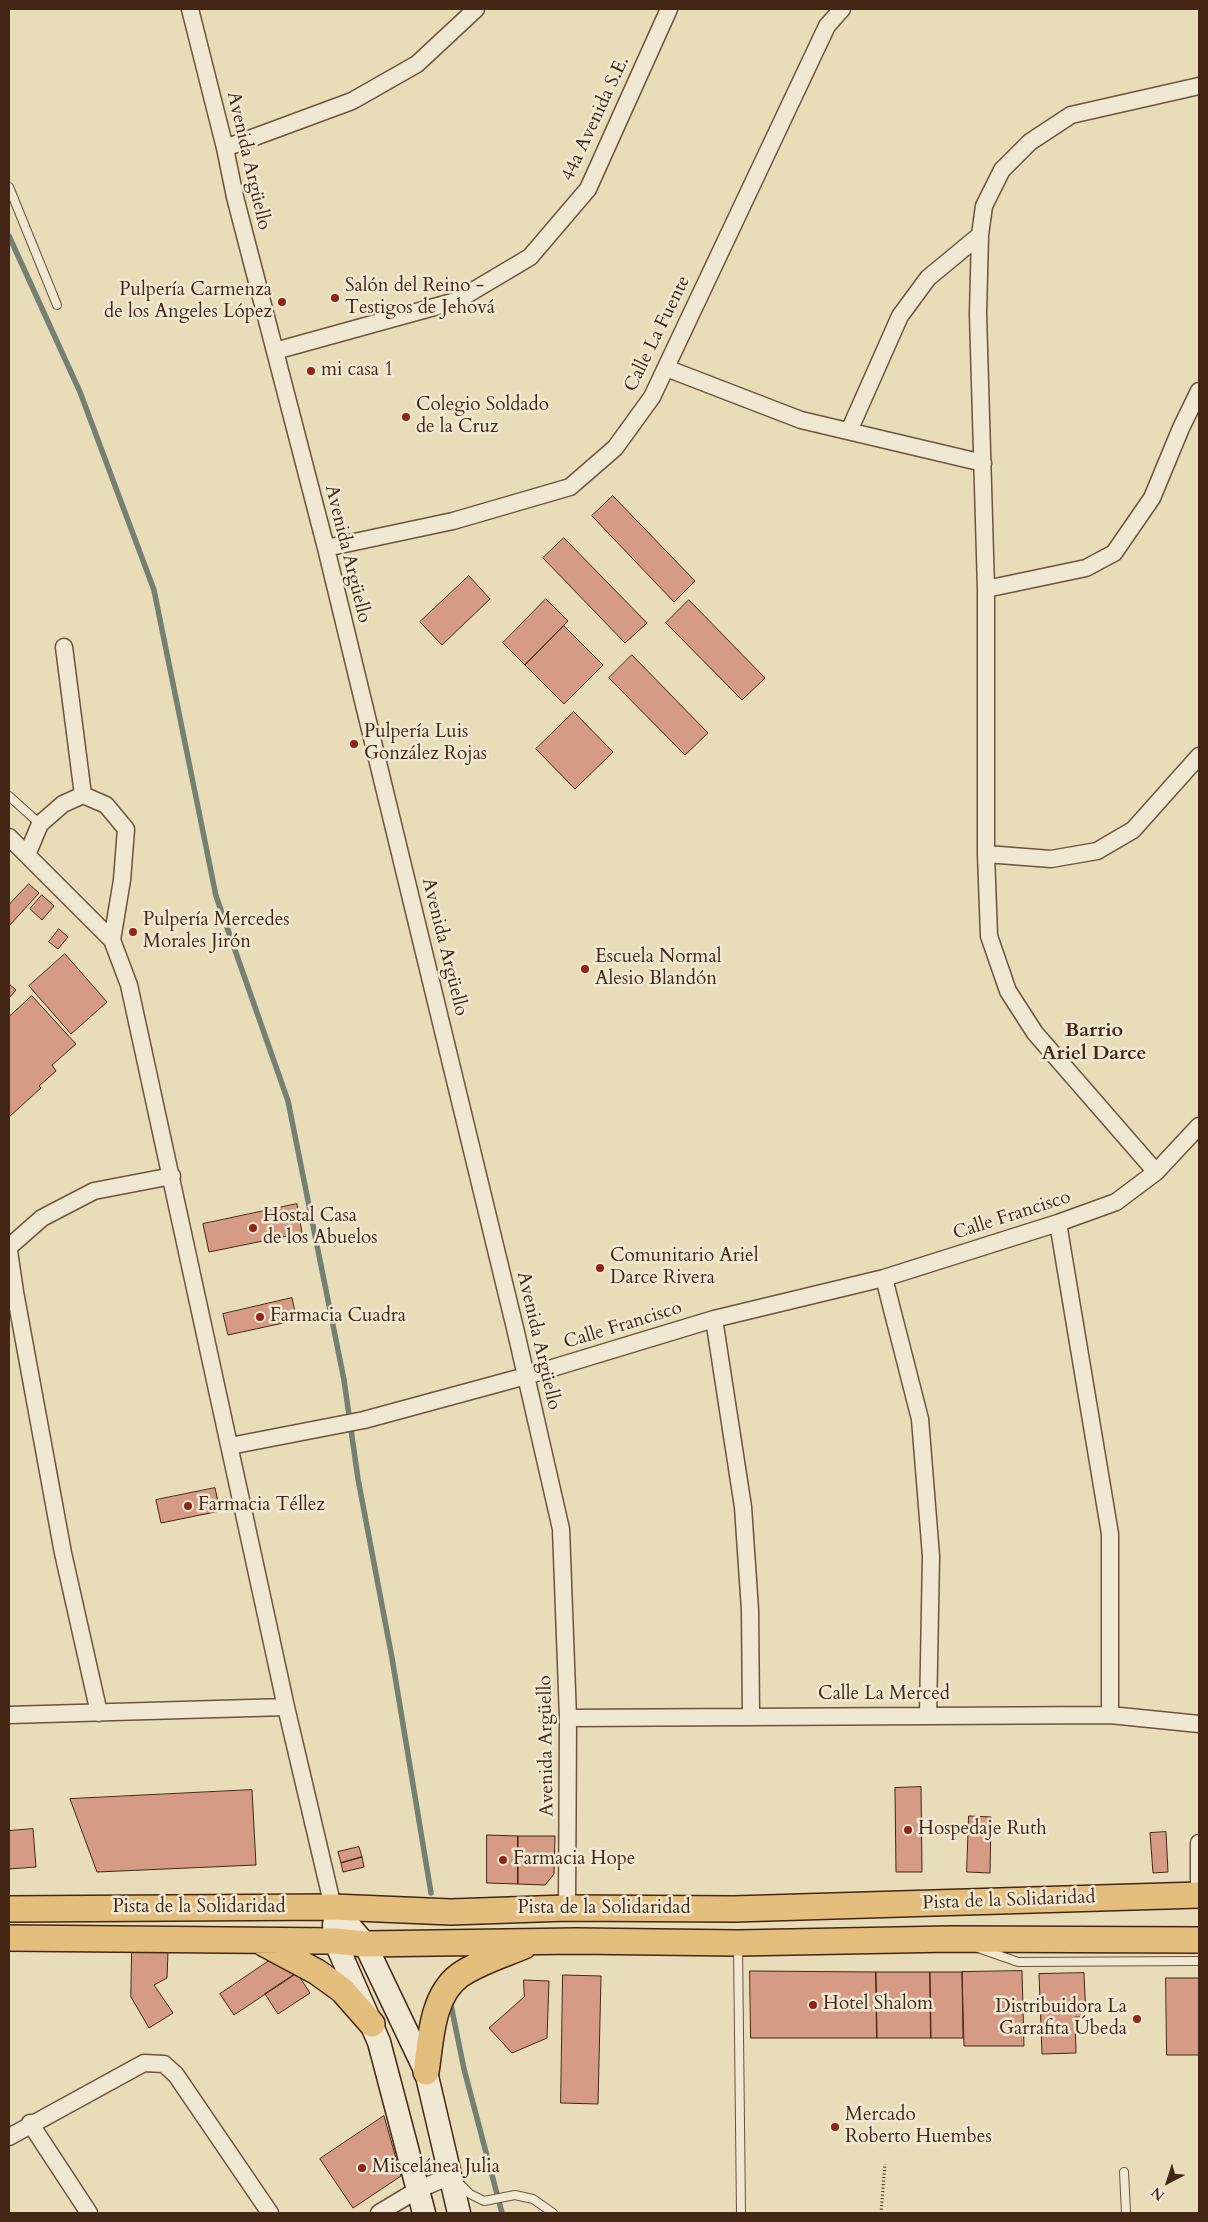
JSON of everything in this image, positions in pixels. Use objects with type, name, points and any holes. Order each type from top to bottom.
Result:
[{"type":"main road","name":"Pista de la Solidaridad","points":[[9,1909],[333,1907],[451,1912],[567,1908],[734,1909],[1199,1895]]},
{"type":"main road","points":[[333,1907],[335,1942],[379,2042],[424,2213]]},
{"type":"main road","points":[[333,1907],[365,1944],[426,2072],[459,2213]]},
{"type":"main road","name":"Pista de la Solidaridad","points":[[9,1938],[365,1944],[535,1942],[738,1943],[950,1939],[1199,1940]]},
{"type":"main road","points":[[260,1942],[317,1972],[342,1990],[372,2024]]},
{"type":"main road","points":[[426,2072],[434,2024],[442,1998],[450,1984],[469,1969],[535,1942]]},
{"type":"street","name":"Avenida Argüello","points":[[190,9],[225,148],[235,197],[326,548],[526,1376],[561,1529],[568,1718],[567,1908]]},
{"type":"street","points":[[225,148],[360,97],[417,64],[476,9]]},
{"type":"street","name":"44a Avenida S.E.","points":[[275,351],[456,301],[530,257],[588,189],[669,9]]},
{"type":"street","name":"Calle La Fuente","points":[[326,548],[453,521],[570,487],[615,448],[652,397],[827,26],[842,9]]},
{"type":"street","points":[[1156,1172],[1035,1033],[1008,992],[989,936],[986,854],[986,590],[978,314],[980,235],[984,206],[1002,170],[1030,142],[1071,115],[1199,86]]},
{"type":"street","points":[[848,431],[900,316],[928,278],[980,235]]},
{"type":"street","points":[[666,368],[801,420],[983,462]]},
{"type":"street","points":[[986,590],[1086,568],[1114,553],[1152,498],[1199,390]]},
{"type":"street","points":[[64,646],[83,795]]},
{"type":"street","points":[[986,854],[1051,859],[1097,850],[1133,830],[1199,756]]},
{"type":"street","points":[[27,856],[40,824],[64,804],[83,795],[106,804],[126,829],[122,880],[112,940]]},
{"type":"street","points":[[9,837],[112,940],[130,985],[286,1707],[333,1907]]},
{"type":"street","name":"Calle Francisco","points":[[230,1446],[364,1420],[526,1376],[714,1319],[884,1278],[1058,1223],[1116,1202],[1156,1172],[1199,1126]]},
{"type":"street","points":[[9,1247],[42,1218],[94,1190],[172,1176]]},
{"type":"street","points":[[1058,1223],[1110,1534],[1110,1715]]},
{"type":"street","points":[[9,1251],[12,1291],[64,1553],[99,1713]]},
{"type":"street","points":[[884,1278],[920,1419],[931,1556],[928,1715]]},
{"type":"street","points":[[714,1319],[743,1507],[750,1610],[751,1716]]},
{"type":"street","points":[[9,1715],[286,1707]]},
{"type":"street","name":"Calle La Merced","points":[[568,1718],[1110,1715],[1199,1724]]},
{"type":"street","points":[[1199,1843],[1199,1884]]},
{"type":"street","points":[[9,2136],[144,2062],[164,2064],[176,2075],[270,2213]]},
{"type":"street","points":[[30,2123],[90,2213]]},
{"type":"street","points":[[379,2213],[419,2189],[451,2176]]},
{"type":"lane","points":[[9,187],[57,305]]},
{"type":"lane","points":[[9,796],[40,824]]},
{"type":"lane","points":[[950,1939],[1018,1962],[1199,1961]]},
{"type":"lane","points":[[738,1943],[741,2213]]},
{"type":"lane","points":[[1124,2172],[1126,2213]]},
{"type":"lane","points":[[451,2176],[470,2194],[484,2201],[515,2195],[533,2199],[553,2213]]},
{"type":"path","points":[[881,2213],[885,2164]]},
{"type":"building","points":[[613,496],[695,581],[674,602],[592,516]]},
{"type":"building","points":[[564,538],[647,623],[625,643],[543,558]]},
{"type":"building","points":[[469,576],[490,599],[442,645],[420,622]]},
{"type":"building","points":[[546,599],[568,621],[525,665],[503,643]]},
{"type":"building","points":[[689,600],[765,678],[742,700],[666,623]]},
{"type":"building","points":[[564,626],[603,665],[564,704],[525,665]]},
{"type":"building","points":[[632,655],[708,733],[685,755],[609,678]]},
{"type":"building","points":[[574,712],[613,752],[575,789],[536,749]]},
{"type":"building","points":[[29,884],[39,893],[9,926],[9,905]]},
{"type":"building","points":[[42,895],[54,906],[42,920],[30,909]]},
{"type":"building","points":[[59,929],[68,937],[58,949],[49,942]]},
{"type":"building","points":[[65,954],[107,1002],[71,1034],[29,986]]},
{"type":"building","points":[[9,984],[16,990],[9,998]]},
{"type":"building","points":[[32,996],[76,1044],[52,1065],[56,1071],[39,1086],[41,1088],[9,1117],[9,1017]]},
{"type":"building","name":"Hostal Casa de los Abuelos","points":[[297,1204],[302,1233],[209,1252],[203,1224]]},
{"type":"building","name":"Farmacia Cuadra","points":[[292,1298],[297,1320],[228,1335],[223,1314]]},
{"type":"building","name":"Farmacia Téllez","points":[[215,1488],[220,1511],[161,1523],[156,1500]]},
{"type":"building","name":"Hospedaje Ruth","points":[[921,1787],[922,1872],[896,1872],[895,1788]]},
{"type":"building","points":[[252,1790],[256,1865],[97,1872],[70,1799]]},
{"type":"building","points":[[969,1816],[991,1817],[990,1873],[967,1872]]},
{"type":"building","points":[[33,1829],[36,1867],[9,1869],[9,1831]]},
{"type":"building","points":[[1166,1832],[1168,1872],[1153,1873],[1150,1833]]},
{"type":"building","name":"Farmacia Hope","points":[[487,1835],[518,1836],[518,1884],[487,1883]]},
{"type":"building","points":[[518,1836],[555,1836],[554,1874],[545,1885],[518,1884]]},
{"type":"building","points":[[359,1847],[362,1857],[341,1863],[338,1852]]},
{"type":"building","points":[[362,1857],[364,1867],[343,1872],[341,1863]]},
{"type":"building","points":[[132,1951],[168,1952],[167,1978],[154,1985],[173,2013],[149,2028],[131,1997]]},
{"type":"building","points":[[272,1959],[297,1973],[234,2015],[220,1994]]},
{"type":"building","name":"Hotel Shalom","points":[[750,1971],[876,1972],[877,2038],[751,2038]]},
{"type":"building","points":[[1022,1971],[1024,2046],[964,2046],[962,1972]]},
{"type":"building","points":[[876,1972],[930,1972],[931,2038],[877,2038]]},
{"type":"building","points":[[930,1972],[962,1972],[963,2038],[931,2038]]},
{"type":"building","points":[[297,1973],[310,1993],[278,2014],[265,1994]]},
{"type":"building","points":[[1084,1973],[1086,2017],[1075,2017],[1076,2053],[1042,2054],[1039,1974]]},
{"type":"building","points":[[563,1975],[601,1976],[598,2104],[561,2103]]},
{"type":"building","points":[[1166,1978],[1199,1978],[1199,2055],[1167,2055]]},
{"type":"building","points":[[524,1980],[549,1981],[547,2038],[512,2053],[489,2028],[524,1997]]},
{"type":"building","name":"Miscelánea Julia","points":[[384,2116],[401,2176],[353,2208],[320,2159]]},
{"type":"waterway","points":[[9,236],[80,392],[154,590],[216,896],[288,1101],[344,1380],[358,1479],[392,1658],[431,1893]]},
{"type":"waterway","points":[[451,2005],[464,2069],[502,2213]]},
{"type":"place","name":"Salón del Reino - Testigos de Jehová","points":[[335,298]]},
{"type":"place","name":"Pulpería Carmenza de los Angeles López","points":[[282,302]]},
{"type":"place","name":"mi casa 1","points":[[311,371]]},
{"type":"place","name":"Colegio Soldado de la Cruz","points":[[406,417]]},
{"type":"place","name":"Pulpería Luis González Rojas","points":[[354,744]]},
{"type":"place","name":"Pulpería Mercedes Morales Jirón","points":[[133,932]]},
{"type":"place","name":"Escuela Normal Alesio Blandón","points":[[585,969]]},
{"type":"place","name":"Hostal Casa de los Abuelos","points":[[253,1228]]},
{"type":"place","name":"Comunitario Ariel Darce Rivera","points":[[600,1268]]},
{"type":"place","name":"Farmacia Cuadra","points":[[260,1317]]},
{"type":"place","name":"Farmacia Téllez","points":[[188,1506]]},
{"type":"place","name":"Hospedaje Ruth","points":[[908,1830]]},
{"type":"place","name":"Farmacia Hope","points":[[503,1860]]},
{"type":"place","name":"Hotel Shalom","points":[[813,2005]]},
{"type":"place","name":"Distribuidora La Garrafita Úbeda","points":[[1137,2019]]},
{"type":"place","name":"Mercado Roberto Huembes","points":[[835,2127]]},
{"type":"place","name":"Miscelánea Julia","points":[[362,2168]]},
{"type":"district","name":"Barrio Ariel Darce","points":[[1094,1042]]}]
